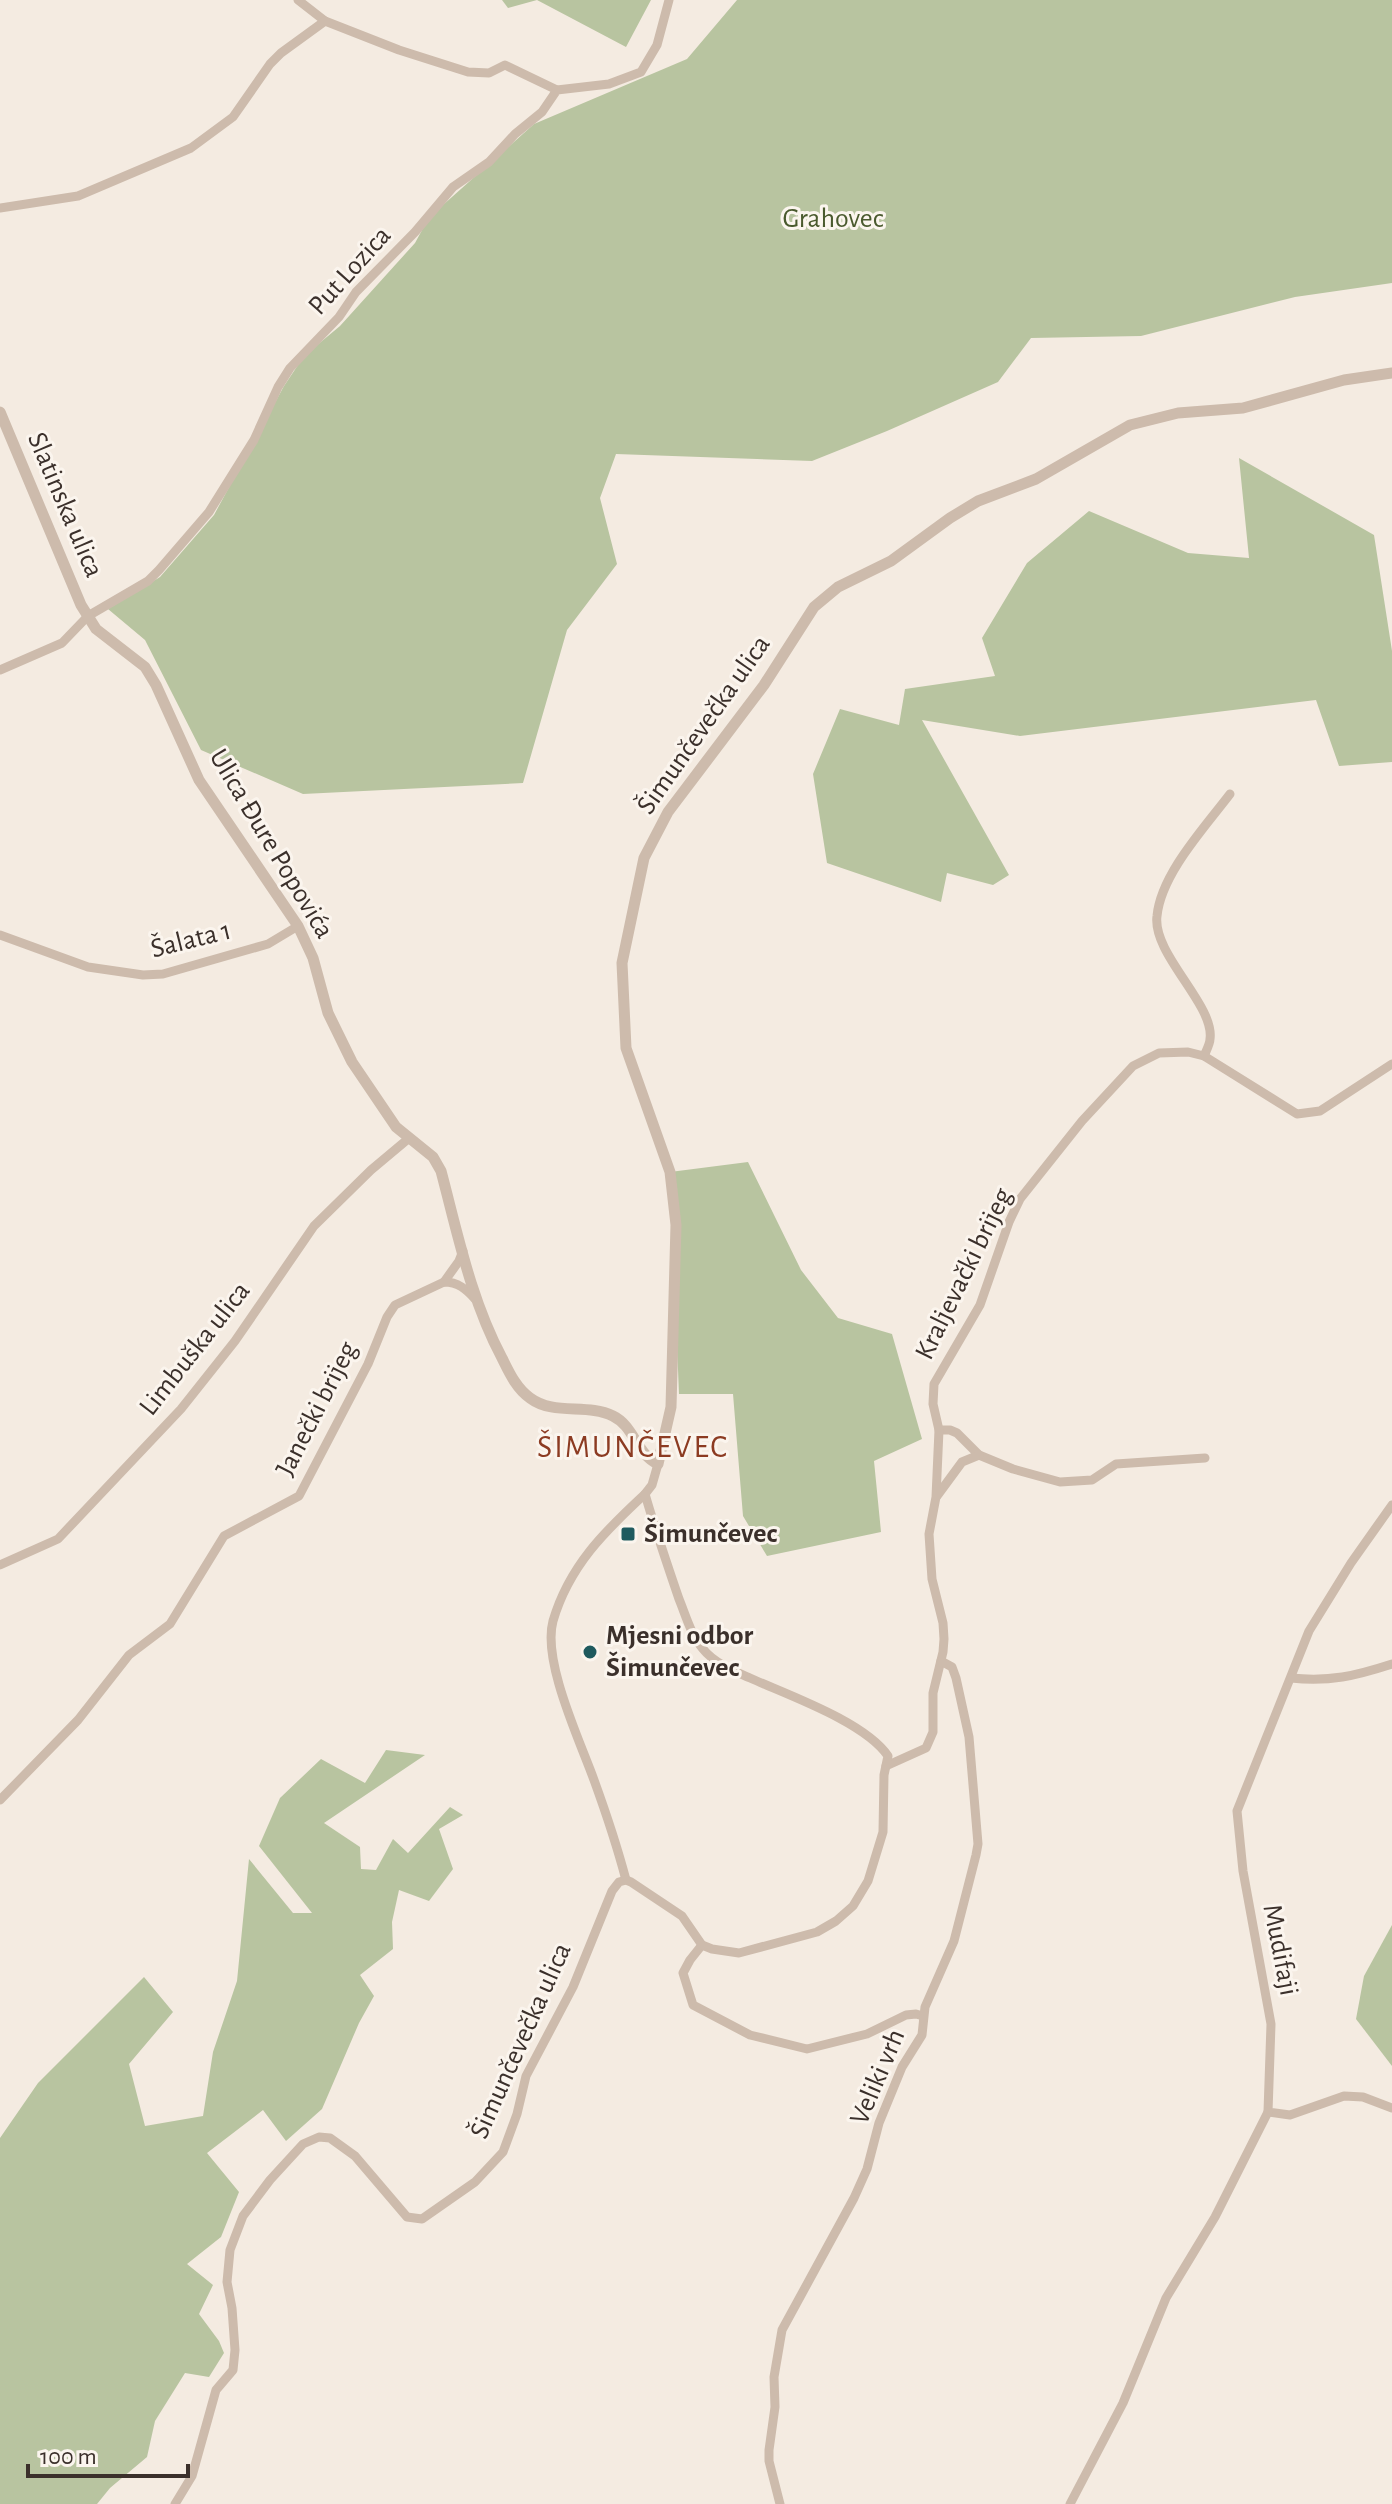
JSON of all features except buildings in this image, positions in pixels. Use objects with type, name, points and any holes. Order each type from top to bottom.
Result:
[{"type":"street","points":[[298,0],[325,21],[399,50],[468,72],[489,73],[505,65],[557,90],[609,84],[641,72],[657,45],[669,0]]},
{"type":"street","points":[[0,208],[78,196],[191,148],[233,117],[281,53],[325,21]]},
{"type":"street","name":"Put Lozica","points":[[0,670],[62,643],[88,616],[148,581],[159,570],[209,512],[254,440],[290,368],[453,187],[489,162],[515,134],[542,112],[557,90]]},
{"type":"street","name":"Šimunčevečka ulica","points":[[175,2504],[192,2476],[216,2390],[233,2370],[235,2350],[227,2282],[230,2250],[243,2216],[303,2144],[319,2137],[330,2138],[355,2156],[407,2217],[422,2219],[475,2182],[503,2152],[526,2076],[573,1987],[612,1891],[619,1882],[626,1880],[567,1705],[554,1662],[551,1637],[562,1599],[588,1551],[652,1485],[671,1407],[676,1225],[670,1172],[626,1048],[622,963],[644,858],[668,812],[764,685],[814,607],[838,587],[891,561],[978,501],[1036,479],[1130,425],[1178,413],[1243,408],[1344,380],[1392,373]]},
{"type":"street","name":"Slatinska ulica","points":[[0,412],[51,537],[88,616]]},
{"type":"street","name":"Ulica Đure Popovića","points":[[88,616],[96,629],[145,667],[199,780],[298,926],[313,958],[328,1013],[352,1062],[396,1127],[433,1157],[441,1171],[475,1299],[515,1382],[530,1398],[549,1407],[611,1414],[622,1421],[646,1455],[658,1464]]},
{"type":"street","points":[[1230,794],[1173,873],[1162,894],[1157,914],[1156,929],[1165,949],[1190,988],[1210,1030],[1204,1056],[1297,1114],[1320,1111],[1392,1064]]},
{"type":"street","name":"Šalata 1","points":[[0,935],[88,967],[143,975],[163,974],[268,944],[298,926]]},
{"type":"street","name":"Kraljevački brijeg","points":[[886,1766],[926,1748],[933,1732],[933,1693],[943,1652],[943,1623],[932,1579],[929,1534],[936,1497],[939,1430],[933,1404],[934,1384],[980,1305],[1020,1199],[1082,1121],[1133,1066],[1159,1053],[1188,1052],[1204,1056]]},
{"type":"street","name":"Limbuška ulica","points":[[0,1565],[58,1539],[181,1409],[235,1341],[314,1226],[408,1139]]},
{"type":"street","points":[[444,1282],[463,1251]]},
{"type":"street","points":[[444,1282],[463,1287],[475,1299]]},
{"type":"street","name":"Janečki brijeg","points":[[0,1800],[78,1720],[129,1655],[170,1624],[224,1536],[299,1496],[395,1305],[444,1282]]},
{"type":"street","points":[[939,1430],[957,1433],[979,1455],[1013,1469],[1060,1482],[1092,1480],[1116,1464],[1205,1458]]},
{"type":"street","name":"Kraljevački brijeg","points":[[936,1497],[962,1462],[979,1455]]},
{"type":"street","points":[[626,1880],[682,1916],[702,1945],[712,1949],[739,1953],[817,1932],[853,1906],[868,1881],[883,1832],[888,1756],[880,1745],[850,1725],[736,1671],[705,1651],[685,1613],[645,1494]]},
{"type":"street","name":"Mudifaji","points":[[1268,2112],[1271,2024],[1243,1871],[1237,1811],[1309,1631],[1392,1505]]},
{"type":"street","name":"Veliki vrh","points":[[780,2504],[769,2450],[775,2407],[774,2377],[782,2330],[861,2184],[879,2123],[922,2035],[925,2007],[954,1941],[978,1844],[969,1737],[952,1667],[941,1661]]},
{"type":"street","points":[[1291,1678],[1354,1677],[1392,1664]]},
{"type":"street","points":[[702,1945],[683,1973],[693,2005],[750,2035],[807,2049],[867,2034],[906,2015],[923,2016]]},
{"type":"street","points":[[1070,2504],[1123,2403],[1166,2298],[1215,2217],[1268,2112],[1290,2115],[1344,2096],[1363,2097],[1392,2108]]},
{"type":"green space","points":[[502,0],[537,0],[508,8]]},
{"type":"green space","points":[[537,0],[651,0],[626,47]]},
{"type":"green space","name":"Grahovec","points":[[737,0],[1392,0],[1392,283],[1295,297],[1141,336],[1031,338],[998,382],[812,461],[616,454],[600,498],[617,564],[567,630],[523,783],[303,794],[201,750],[145,640],[108,609],[160,577],[214,515],[284,386],[304,356],[340,326],[415,243],[427,221],[443,205],[534,124],[687,59]]},
{"type":"green space","points":[[1239,458],[1374,535],[1392,651],[1392,762],[1339,766],[1316,700],[1020,736],[922,720],[1009,875],[993,885],[947,873],[941,902],[827,863],[813,774],[840,709],[899,725],[905,689],[995,676],[982,638],[1027,563],[1089,511],[1188,553],[1249,558]]},
{"type":"green space","points":[[748,1162],[801,1270],[838,1318],[892,1334],[922,1439],[874,1461],[881,1532],[767,1556],[743,1516],[733,1394],[679,1394],[670,1172]]},
{"type":"green space","points":[[386,1750],[425,1755],[324,1823],[360,1847],[361,1869],[376,1870],[393,1839],[408,1853],[450,1807],[463,1815],[439,1829],[453,1869],[429,1901],[399,1890],[392,1922],[393,1949],[360,1975],[374,1996],[322,2109],[286,2141],[263,2110],[207,2153],[239,2192],[221,2237],[187,2264],[213,2285],[199,2314],[224,2353],[209,2377],[185,2373],[155,2421],[147,2457],[110,2488],[97,2504],[0,2504],[0,2138],[38,2083],[144,1977],[173,2012],[129,2064],[145,2126],[203,2116],[213,2052],[237,1981],[249,1859],[293,1913],[312,1913],[259,1846],[280,1798],[321,1759],[365,1783]]},
{"type":"green space","points":[[1392,1925],[1392,2066],[1356,2019],[1364,1976]]},
{"type":"place","name":"Šimunčevec","points":[[628,1534]]},
{"type":"place","name":"Mjesni odbor Šimunčevec","points":[[590,1652]]},
{"type":"district","name":"ŠIMUNČEVEC","points":[[633,1447]]}]
